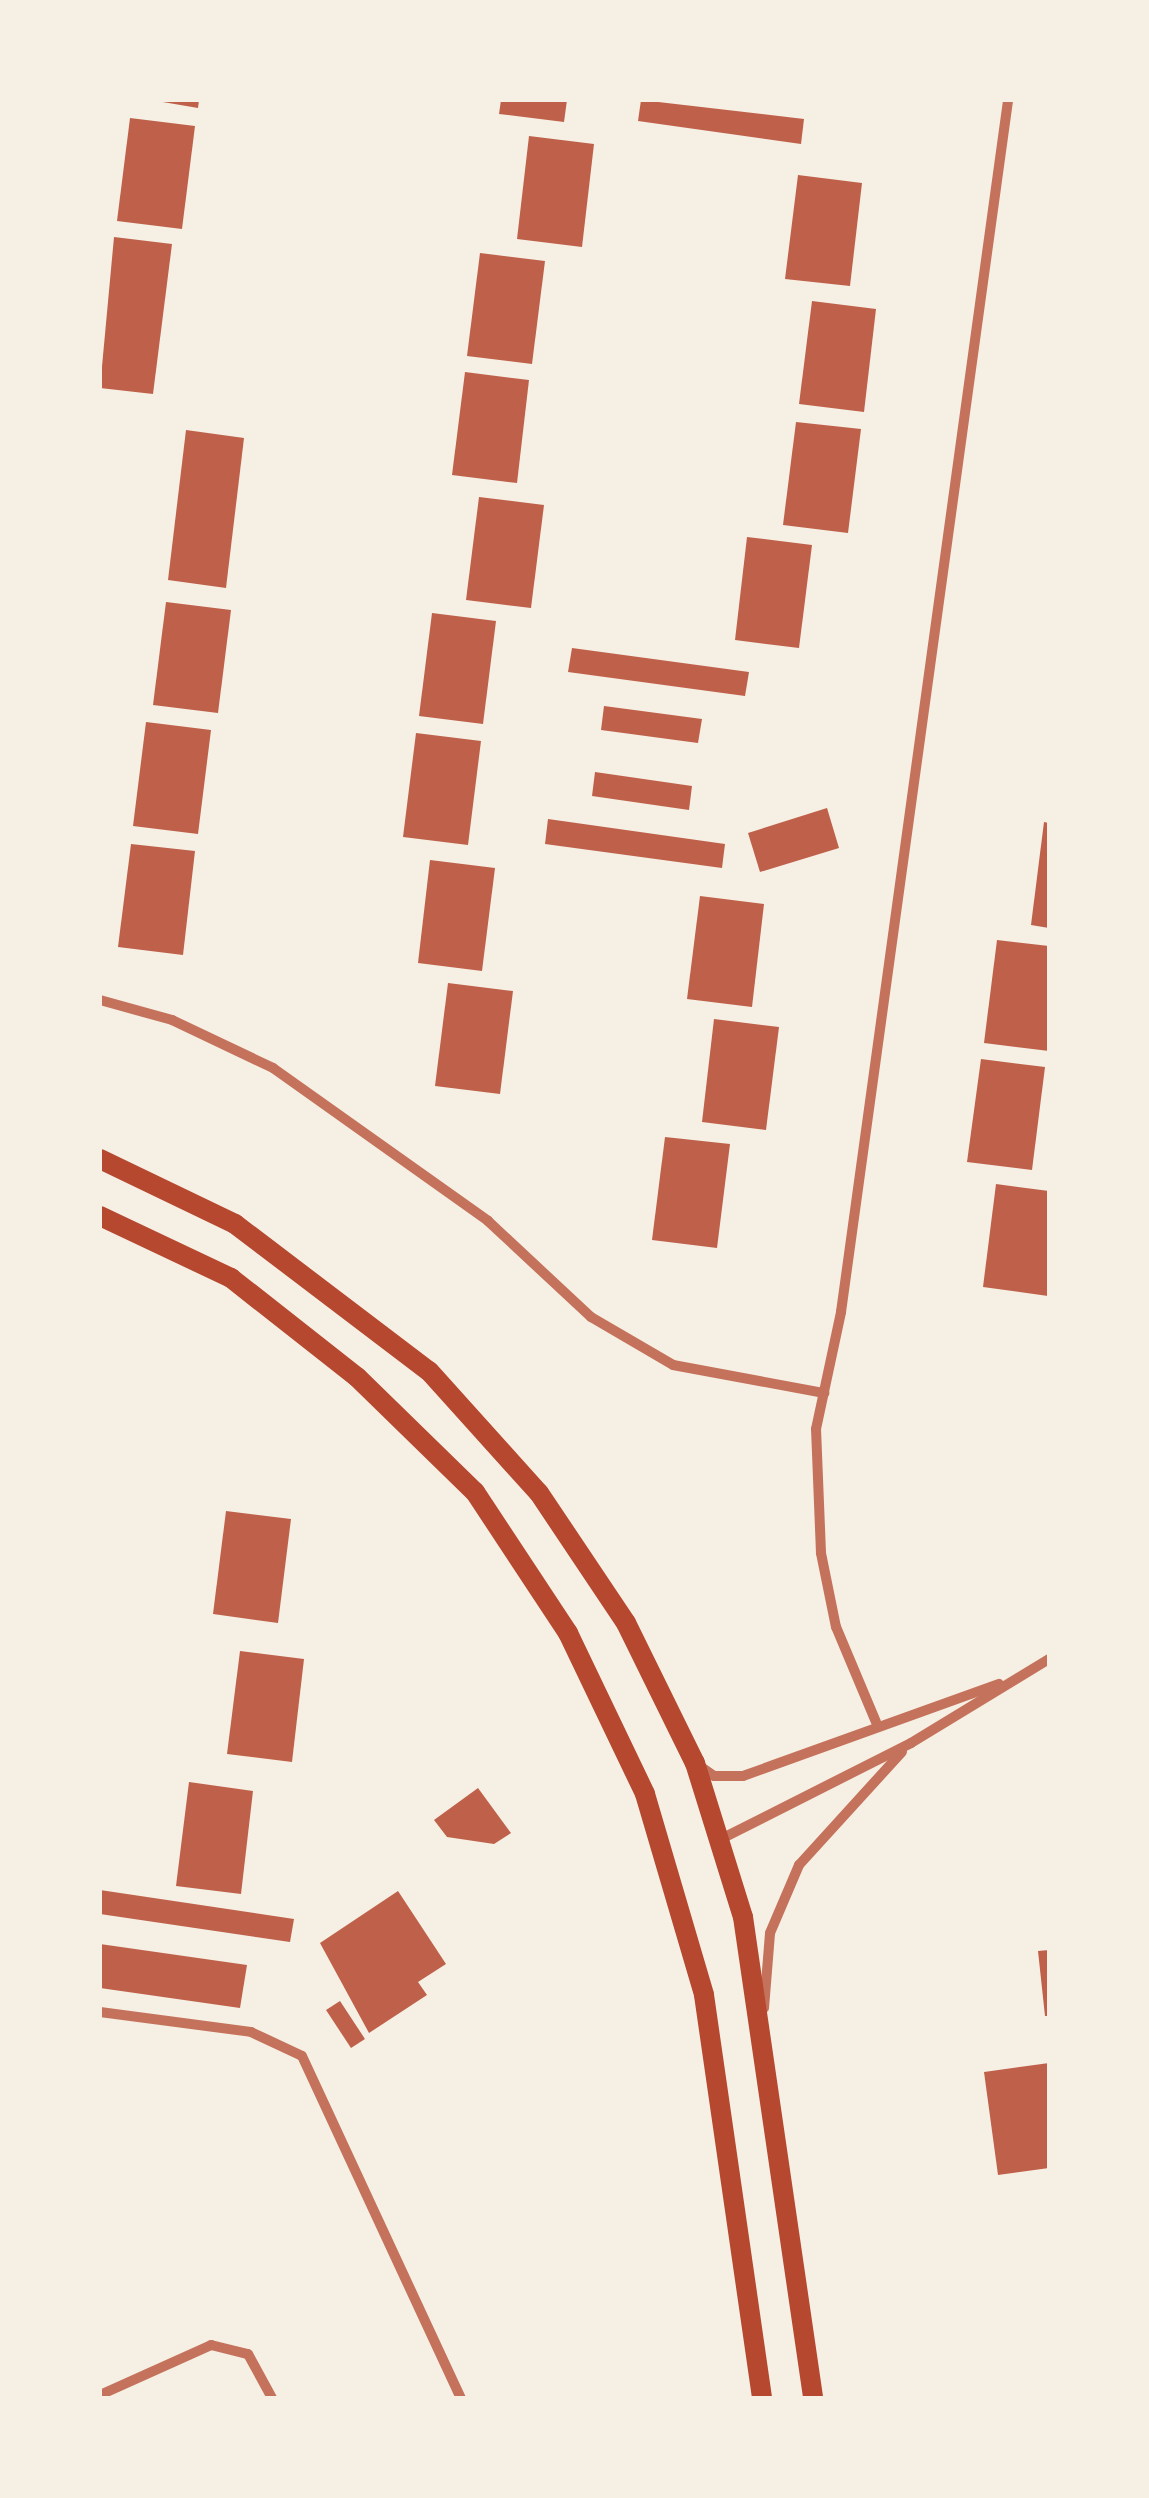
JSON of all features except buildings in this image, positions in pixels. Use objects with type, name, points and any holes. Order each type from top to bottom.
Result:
[{"type":"main road","points":[[100,1159],[235,1224],[428,1371],[539,1493],[588,1564],[695,1763],[720,1839],[764,2039],[814,2398]]},
{"type":"main road","points":[[100,1216],[230,1278],[357,1377],[475,1492],[568,1632],[645,1794],[704,1995],[762,2398]]},
{"type":"street","points":[[876,1722],[836,1627],[821,1553],[816,1430],[1008,100]]},
{"type":"street","points":[[100,1000],[172,1020],[273,1068],[488,1221],[590,1317],[674,1365],[824,1393]]},
{"type":"street","points":[[100,1225],[131,1228]]},
{"type":"street","points":[[720,1839],[911,1743],[1049,1659]]},
{"type":"street","points":[[695,1763],[714,1776],[744,1776],[876,1722],[1015,1679]]},
{"type":"street","points":[[764,2039],[764,1977],[781,1900],[820,1836],[911,1743]]},
{"type":"street","points":[[100,2012],[251,2032],[302,2056],[461,2398]]},
{"type":"street","points":[[100,2395],[211,2345],[248,2354],[272,2398]]}]
